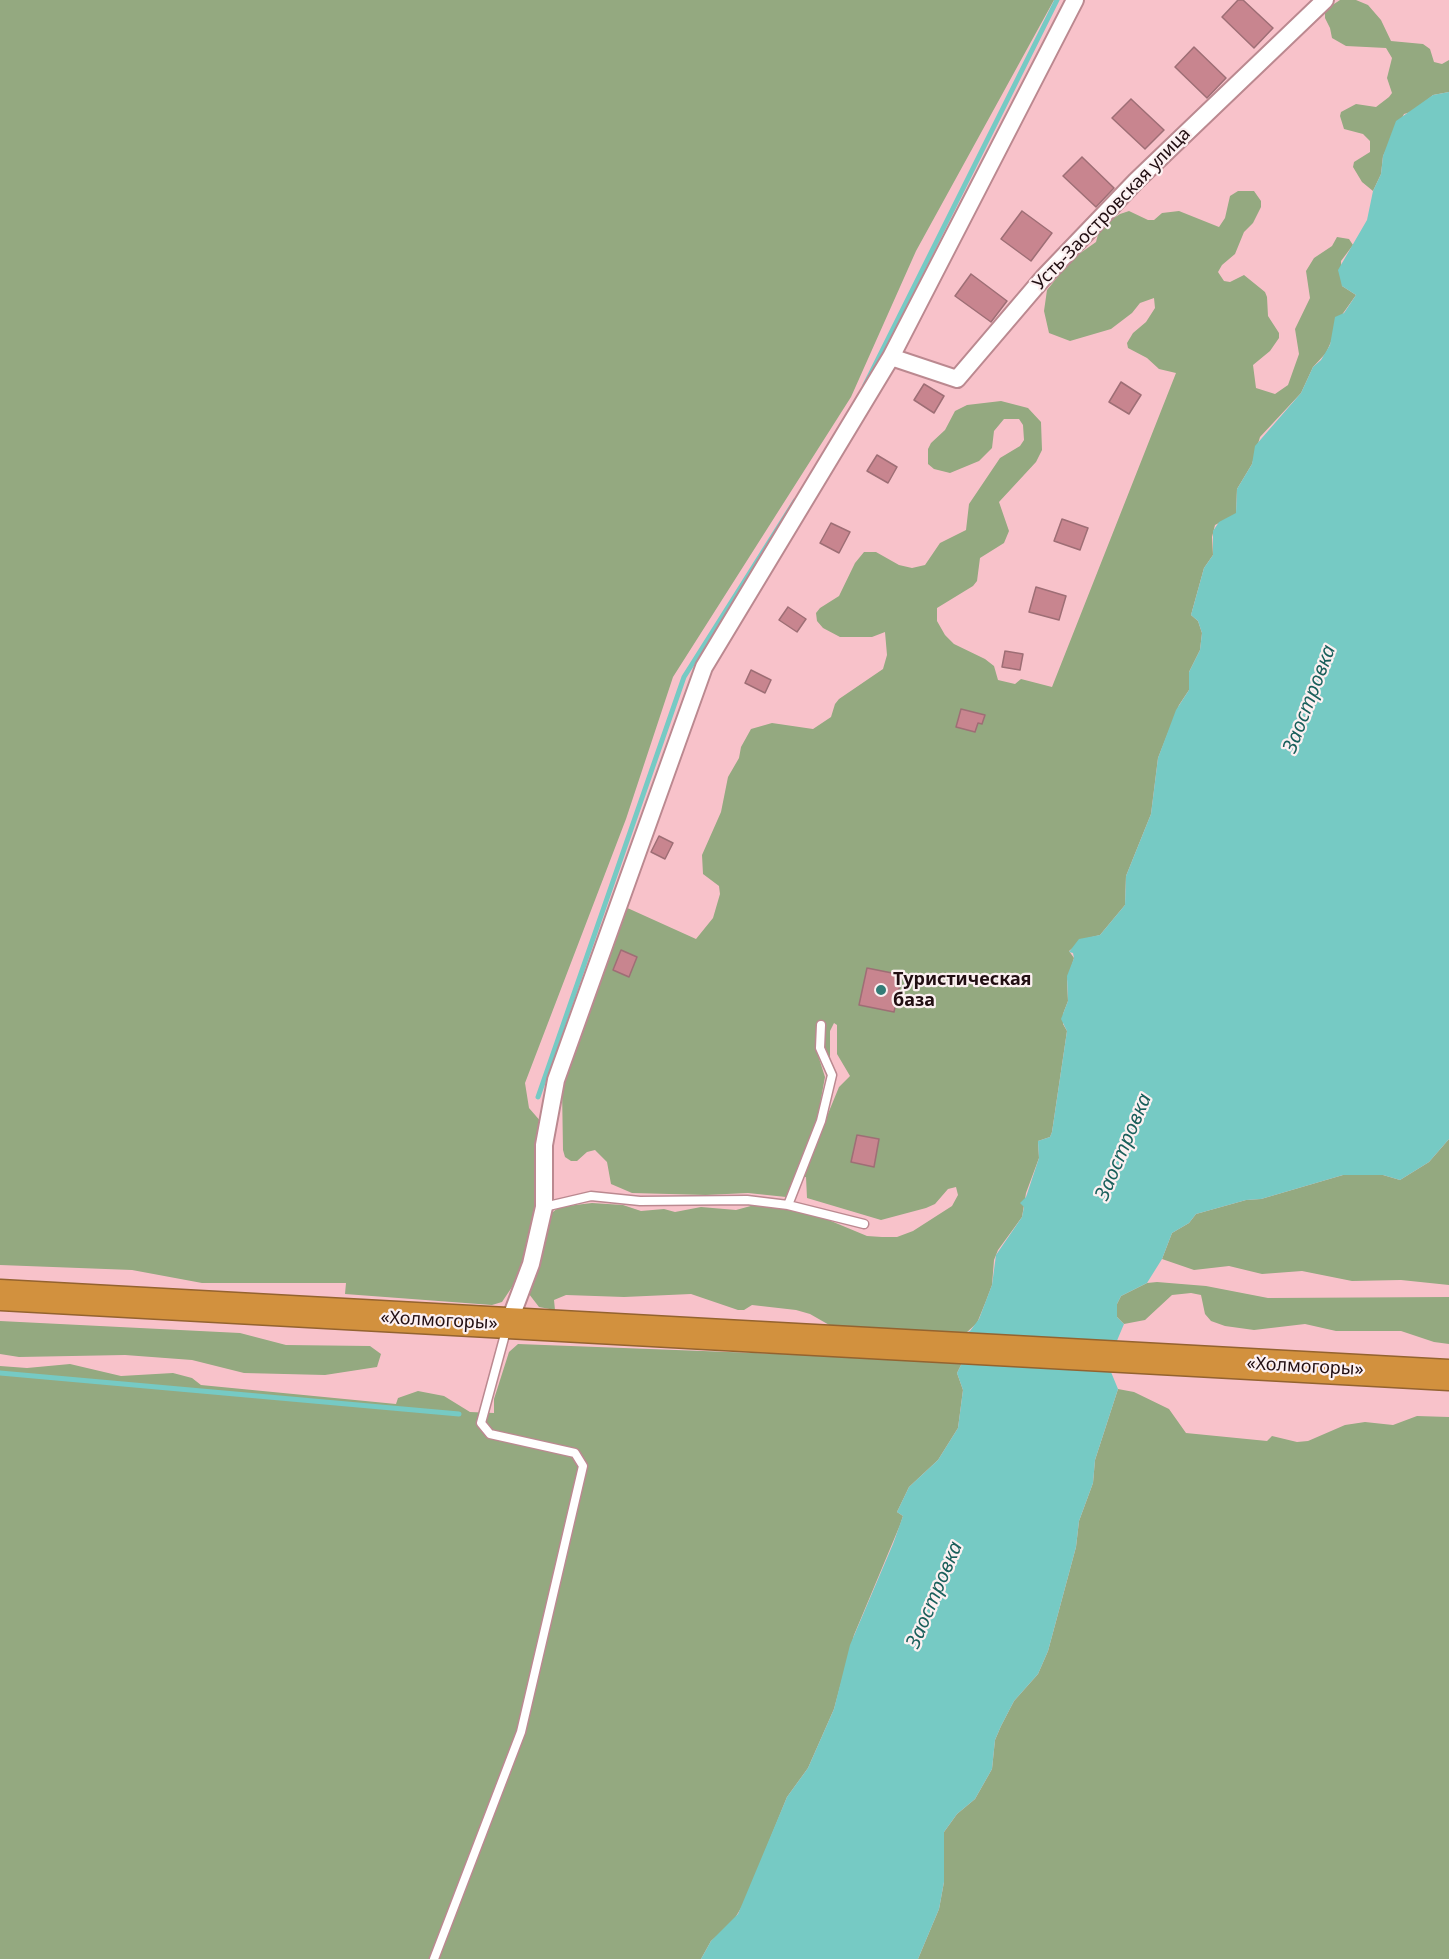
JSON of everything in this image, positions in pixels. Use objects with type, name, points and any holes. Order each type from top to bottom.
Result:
[{"type":"highway","name":"«Холмогоры»","points":[[0,1295],[508,1325],[1449,1375]]},
{"type":"street","points":[[508,1325],[531,1264],[544,1207],[544,1145],[556,1080],[704,667],[891,357],[1075,0]]},
{"type":"street","name":"Усть-Заостровская улица","points":[[891,357],[957,379],[1044,277],[1136,181],[1325,0]]},
{"type":"lane","points":[[788,1205],[821,1121],[832,1075],[820,1048],[820,1025]]},
{"type":"lane","points":[[544,1207],[591,1196],[640,1201],[747,1200],[788,1205],[864,1224]]},
{"type":"lane","points":[[434,1959],[521,1732],[583,1466],[574,1453],[490,1434],[481,1423],[508,1325]]},
{"type":"green space","points":[[0,0],[1054,0],[916,251],[851,397],[673,677],[626,819],[525,1083],[529,1108],[542,1123],[537,1197],[529,1244],[514,1284],[502,1302],[492,1305],[345,1294],[346,1283],[202,1283],[132,1270],[0,1265]]},
{"type":"green space","points":[[1340,0],[1356,0],[1368,5],[1381,20],[1391,41],[1423,44],[1430,49],[1434,62],[1442,64],[1449,60],[1449,92],[1433,95],[1414,111],[1404,114],[1383,156],[1381,174],[1373,191],[1362,182],[1353,167],[1354,162],[1370,152],[1370,141],[1363,134],[1344,129],[1340,116],[1341,112],[1356,104],[1376,107],[1389,97],[1392,93],[1387,78],[1392,58],[1386,48],[1346,46],[1332,38],[1325,18],[1325,10]]},
{"type":"green space","points":[[1238,191],[1254,191],[1261,201],[1261,207],[1253,223],[1244,232],[1235,254],[1222,265],[1218,272],[1224,281],[1230,282],[1244,275],[1265,292],[1268,316],[1279,333],[1279,338],[1270,351],[1253,365],[1256,388],[1275,394],[1288,385],[1299,354],[1295,329],[1310,298],[1306,271],[1314,258],[1332,246],[1337,237],[1349,239],[1353,245],[1341,261],[1342,286],[1356,295],[1334,326],[1334,335],[1326,353],[1313,367],[1301,393],[1260,437],[1252,464],[1237,489],[1236,514],[1215,525],[1212,537],[1213,555],[1204,568],[1191,615],[1198,621],[1202,633],[1200,650],[1189,672],[1189,690],[1179,705],[1158,758],[1151,814],[1126,876],[1125,905],[1100,935],[1084,939],[1069,951],[1074,958],[1067,981],[1068,1001],[1063,1014],[1063,1024],[1067,1031],[1052,1132],[1050,1137],[1038,1141],[1039,1158],[1026,1193],[1022,1217],[998,1250],[994,1260],[992,1285],[986,1301],[977,1323],[966,1333],[963,1361],[957,1373],[963,1390],[958,1428],[938,1460],[909,1487],[897,1512],[903,1516],[854,1635],[834,1709],[808,1768],[787,1797],[744,1903],[732,1923],[711,1941],[701,1959],[0,1959],[0,1366],[27,1368],[70,1364],[121,1376],[173,1373],[192,1378],[201,1385],[396,1404],[398,1398],[418,1391],[444,1396],[470,1412],[494,1413],[494,1399],[509,1352],[518,1344],[887,1358],[810,1314],[796,1310],[752,1305],[744,1310],[738,1310],[691,1294],[624,1297],[566,1295],[554,1300],[555,1310],[539,1307],[529,1294],[547,1217],[559,1207],[592,1203],[623,1205],[641,1211],[664,1209],[675,1212],[701,1207],[736,1210],[758,1204],[819,1216],[867,1236],[897,1237],[913,1231],[952,1206],[958,1195],[956,1187],[948,1189],[935,1204],[926,1208],[881,1220],[807,1198],[806,1177],[802,1177],[839,1087],[850,1076],[837,1054],[837,1025],[834,1023],[830,1031],[830,1061],[823,1048],[818,1023],[817,1052],[825,1077],[816,1126],[786,1197],[748,1193],[706,1195],[632,1193],[611,1184],[607,1162],[595,1150],[587,1152],[577,1161],[571,1161],[565,1157],[563,1150],[562,1088],[571,1057],[578,1044],[623,906],[696,939],[713,918],[720,894],[719,886],[703,874],[702,855],[721,812],[728,777],[751,729],[772,723],[813,729],[831,717],[839,699],[883,669],[887,655],[885,632],[872,637],[840,637],[823,628],[817,621],[816,613],[839,596],[855,563],[864,552],[876,552],[899,565],[912,568],[925,565],[940,543],[966,530],[969,504],[1000,458],[1020,446],[1024,440],[1023,425],[1019,419],[1004,419],[994,431],[992,448],[979,461],[950,473],[934,469],[928,464],[928,449],[931,443],[945,430],[955,411],[967,405],[1001,401],[1028,408],[1041,422],[1042,450],[1036,462],[999,502],[1009,531],[1004,543],[980,558],[977,581],[973,586],[937,608],[937,621],[945,635],[954,644],[994,666],[998,680],[1015,684],[1021,679],[1052,687],[1176,373],[1159,369],[1147,358],[1128,348],[1127,343],[1133,333],[1146,322],[1155,308],[1154,298],[1140,303],[1132,313],[1111,329],[1070,341],[1049,333],[1044,311],[1047,290],[1072,259],[1096,242],[1100,227],[1120,214],[1129,211],[1148,220],[1154,220],[1162,213],[1179,211],[1219,227],[1225,218],[1230,196]]},
{"type":"green space","points":[[1449,1139],[1449,1285],[1401,1280],[1352,1281],[1302,1271],[1262,1274],[1229,1266],[1194,1270],[1162,1259],[1172,1233],[1189,1223],[1196,1214],[1246,1200],[1261,1199],[1343,1175],[1383,1175],[1400,1180],[1429,1162]]},
{"type":"green space","points":[[1147,1283],[1206,1286],[1268,1298],[1449,1297],[1449,1344],[1434,1342],[1401,1331],[1336,1331],[1305,1324],[1254,1330],[1225,1326],[1211,1321],[1205,1314],[1201,1295],[1191,1293],[1172,1295],[1145,1320],[1124,1324],[1117,1317],[1117,1304],[1121,1296]]},
{"type":"green space","points":[[0,1321],[240,1333],[286,1345],[370,1346],[381,1354],[377,1367],[325,1375],[244,1373],[192,1360],[125,1355],[19,1357],[0,1354]]},
{"type":"green space","points":[[1118,1389],[1134,1392],[1169,1409],[1186,1433],[1267,1441],[1272,1436],[1297,1442],[1308,1441],[1345,1425],[1365,1422],[1393,1425],[1417,1416],[1449,1417],[1449,1959],[918,1959],[939,1909],[944,1882],[944,1832],[957,1814],[975,1799],[992,1769],[995,1740],[1001,1726],[1014,1701],[1038,1674],[1048,1651],[1076,1547],[1079,1521],[1093,1483],[1095,1460]]},
{"type":"water","name":"Заостровка","points":[[1449,92],[1449,1139],[1429,1162],[1400,1180],[1383,1175],[1343,1175],[1261,1199],[1246,1200],[1196,1214],[1189,1223],[1172,1233],[1162,1259],[1147,1283],[1121,1296],[1117,1304],[1117,1317],[1124,1324],[1116,1343],[1111,1372],[1118,1389],[1095,1460],[1093,1483],[1079,1521],[1076,1547],[1048,1651],[1038,1674],[1014,1701],[1001,1726],[995,1740],[992,1769],[975,1799],[957,1814],[944,1832],[944,1882],[939,1909],[918,1959],[701,1959],[711,1941],[738,1914],[787,1797],[808,1768],[834,1709],[850,1645],[893,1544],[903,1516],[897,1512],[909,1487],[938,1460],[958,1428],[963,1390],[957,1373],[963,1361],[962,1334],[970,1331],[979,1319],[992,1285],[996,1255],[1022,1217],[1024,1207],[1020,1203],[1026,1197],[1039,1158],[1038,1141],[1050,1137],[1052,1132],[1067,1031],[1061,1019],[1068,1001],[1067,976],[1074,958],[1073,953],[1069,952],[1079,939],[1100,935],[1125,905],[1126,876],[1151,814],[1158,758],[1176,710],[1189,690],[1189,672],[1200,650],[1202,633],[1198,621],[1191,615],[1204,568],[1213,555],[1213,531],[1219,522],[1236,513],[1237,489],[1252,464],[1255,446],[1301,393],[1313,367],[1321,360],[1330,345],[1335,317],[1344,313],[1356,295],[1342,286],[1338,270],[1367,220],[1373,191],[1381,174],[1383,156],[1396,121],[1433,95]]},
{"type":"building","points":[[1238,0],[1243,0],[1273,28],[1254,48],[1222,17]]},
{"type":"building","points":[[1194,47],[1226,78],[1207,98],[1175,67]]},
{"type":"building","points":[[1131,99],[1164,130],[1145,149],[1112,118]]},
{"type":"building","points":[[1082,157],[1114,188],[1096,207],[1063,176]]},
{"type":"building","points":[[1022,211],[1052,233],[1031,261],[1001,239]]},
{"type":"building","points":[[971,274],[1007,301],[991,322],[955,296]]},
{"type":"building","points":[[1121,382],[1141,395],[1129,414],[1109,402]]},
{"type":"building","points":[[924,384],[944,396],[934,413],[914,400]]},
{"type":"building","points":[[877,455],[897,467],[888,483],[867,471]]},
{"type":"building","points":[[1062,519],[1088,528],[1080,550],[1054,541]]},
{"type":"building","points":[[831,523],[850,532],[839,553],[820,543]]},
{"type":"building","points":[[1036,587],[1066,596],[1059,620],[1029,612]]},
{"type":"building","points":[[788,607],[806,619],[797,632],[779,620]]},
{"type":"building","points":[[1005,651],[1023,654],[1020,670],[1002,667]]},
{"type":"building","points":[[751,670],[771,680],[765,693],[745,683]]},
{"type":"building","points":[[961,709],[985,715],[982,724],[978,723],[975,732],[956,727]]},
{"type":"building","points":[[659,836],[673,843],[665,859],[651,852]]},
{"type":"building","points":[[621,950],[637,957],[629,977],[613,970]]},
{"type":"building","name":"Туристическая база","points":[[867,968],[902,975],[894,1012],[859,1005]]},
{"type":"building","points":[[857,1135],[879,1139],[874,1167],[851,1162]]},
{"type":"waterway","points":[[865,385],[1057,0]]},
{"type":"waterway","points":[[538,1097],[684,677],[795,501]]},
{"type":"waterway","points":[[0,1373],[459,1414]]},
{"type":"place","name":"Туристическая база","points":[[881,990]]}]
